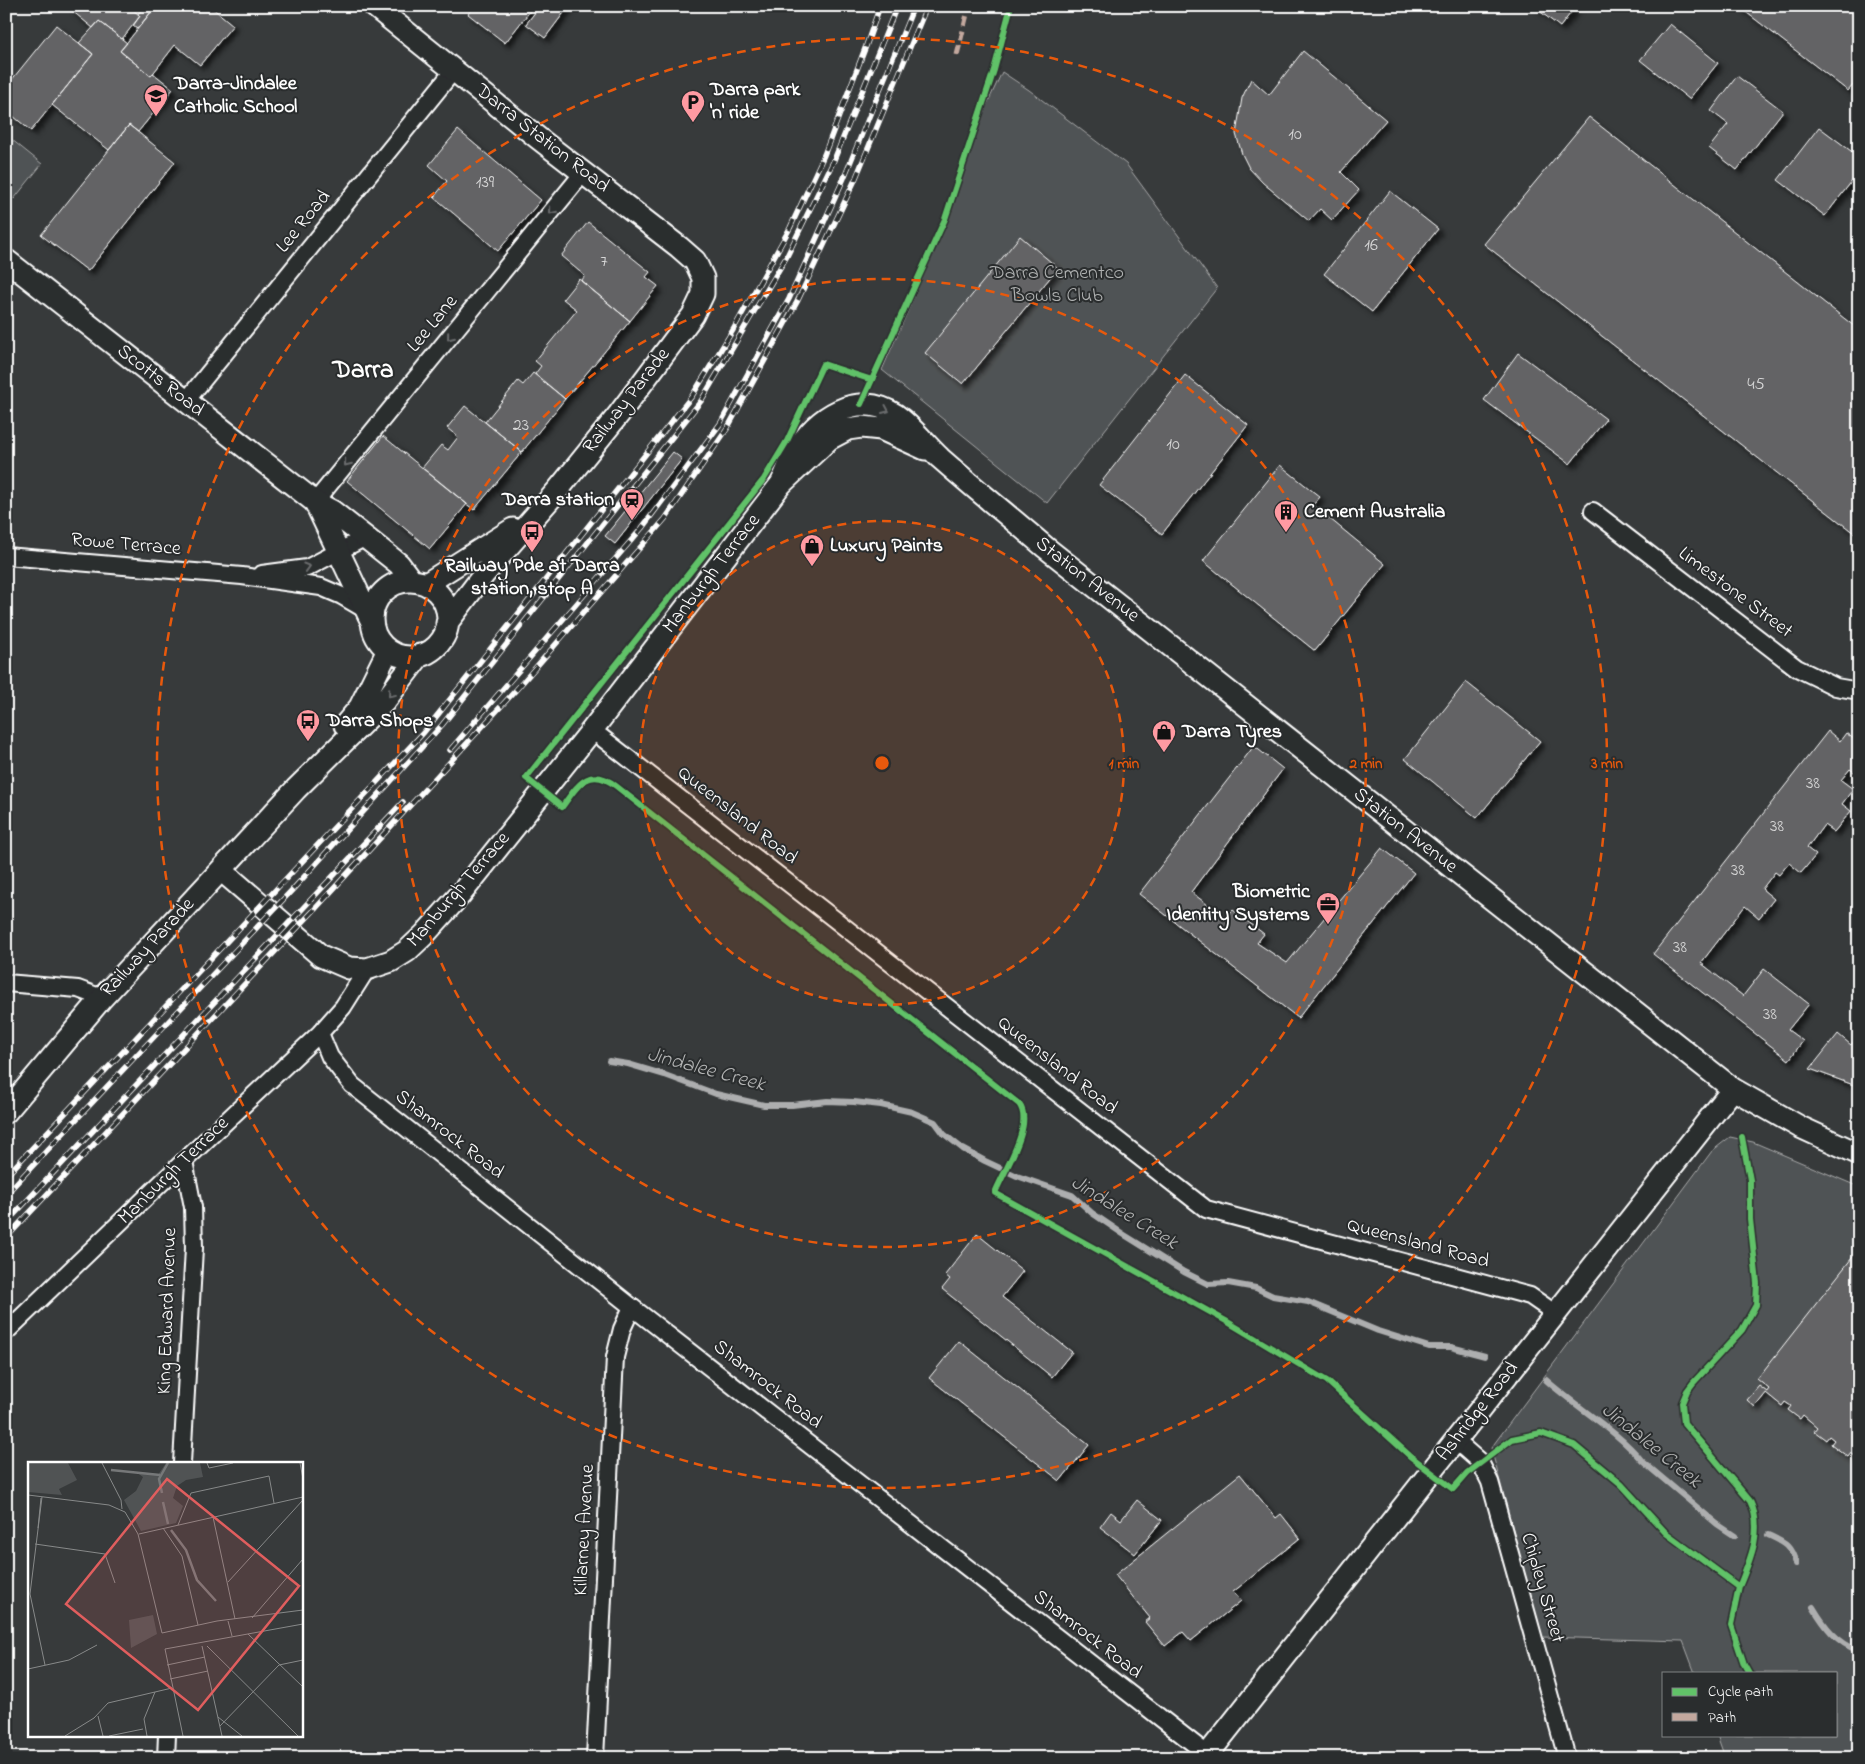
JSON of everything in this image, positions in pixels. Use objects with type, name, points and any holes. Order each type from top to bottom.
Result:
[{"type":"street","name":"Darra Station Road","points":[[376,7],[583,173],[679,247],[695,261],[703,278]]},
{"type":"street","name":"Lee Road","points":[[186,401],[454,70]]},
{"type":"street","name":"Lee Lane","points":[[315,502],[583,173]]},
{"type":"street","name":"Scotts Road","points":[[6,260],[315,502],[332,511],[399,564],[418,582]]},
{"type":"street","name":"Railway Parade","points":[[447,623],[485,573],[557,491],[619,414],[693,315],[703,294],[703,278]]},
{"type":"street","name":"Station Avenue","points":[[824,419],[845,408],[861,404],[876,406],[896,415],[939,456],[1045,547],[1733,1089],[1800,1127],[1859,1154]]},
{"type":"street","name":"Manburgh Terrace","points":[[781,484],[795,453],[809,434],[824,419]]},
{"type":"street","name":"Station Avenue","points":[[848,429],[862,427],[881,429],[939,456]]},
{"type":"street","name":"Manburgh Terrace","points":[[6,1332],[320,1033],[343,1007],[367,969],[391,961],[407,951],[424,935],[460,895],[592,730],[781,484],[829,439],[848,429]]},
{"type":"street","name":"Scotts Road","points":[[315,502],[369,615]]},
{"type":"street","name":"Limestone Street","points":[[1593,511],[1797,668],[1836,687],[1859,691]]},
{"type":"street","name":"Railway Parade","points":[[418,582],[535,515]]},
{"type":"street","name":"Rowe Terrace","points":[[242,576],[307,568],[366,538]]},
{"type":"street","name":"Rowe Terrace","points":[[6,556],[242,576],[321,587],[342,596],[369,615]]},
{"type":"street","points":[[398,582],[418,582],[436,591],[443,600],[447,611],[447,623],[439,643],[420,655],[409,657],[398,655],[388,650],[379,642],[369,615],[379,596],[387,588],[398,582]]},
{"type":"street","name":"Railway Parade","points":[[296,789],[360,707],[388,650]]},
{"type":"street","name":"Railway Parade","points":[[6,1112],[102,998],[296,789],[384,702],[420,655]]},
{"type":"street","name":"Queensland Road","points":[[592,730],[1206,1209],[1530,1296],[1556,1314]]},
{"type":"street","points":[[220,870],[321,956],[349,968],[367,969]]},
{"type":"street","points":[[6,983],[78,989],[102,998]]},
{"type":"street","name":"Shamrock Road","points":[[320,1033],[330,1057],[352,1085],[632,1307],[1206,1756]]},
{"type":"street","name":"Ashridge Road","points":[[1206,1756],[1733,1089]]},
{"type":"street","name":"King Edward Avenue","points":[[182,1462],[194,1248],[193,1207],[184,1161]]},
{"type":"street","name":"Killarney Avenue","points":[[595,1758],[615,1358],[622,1329],[632,1307]]},
{"type":"street","name":"Chipley Street","points":[[1456,1441],[1480,1462],[1490,1482],[1567,1758]]},
{"type":"street","points":[[166,1758],[167,1736]]},
{"type":"green space","name":"Darra Cementco Bowls Club","points":[[1002,72],[1029,90],[1126,164],[1217,288],[1047,503],[882,370],[950,215],[983,113]]},
{"type":"green space","points":[[6,135],[42,164],[14,199],[6,192]]},
{"type":"green space","points":[[1730,1137],[1753,1142],[1859,1187],[1859,1758],[1725,1758],[1717,1736],[1838,1736],[1838,1672],[1695,1672],[1683,1641],[1542,1637],[1491,1448],[1712,1151]]},
{"type":"building","points":[[74,6],[129,6],[140,16],[122,39],[99,21],[93,28],[71,10]]},
{"type":"building","points":[[144,6],[156,6],[137,29],[133,26]]},
{"type":"building","points":[[156,6],[210,6],[233,25],[200,65],[175,45],[151,76],[120,51]]},
{"type":"building","points":[[474,6],[534,6],[505,43],[468,14]]},
{"type":"building","points":[[540,6],[569,6],[545,38],[526,24]]},
{"type":"building","points":[[1533,6],[1576,6],[1560,27]]},
{"type":"building","points":[[1738,6],[1859,6],[1859,78],[1848,91]]},
{"type":"building","points":[[99,21],[127,43],[120,51],[151,76],[153,73],[173,89],[138,132],[129,125],[109,150],[52,105],[93,54],[79,43]]},
{"type":"building","points":[[1670,24],[1718,63],[1689,99],[1640,60]]},
{"type":"building","points":[[56,25],[93,54],[31,131],[7,111],[12,105],[6,100],[6,87]]},
{"type":"building","points":[[1303,51],[1386,120],[1341,172],[1359,190],[1332,220],[1320,209],[1309,221],[1263,183],[1249,168],[1242,154],[1236,134],[1242,98],[1251,79],[1269,95]]},
{"type":"building","points":[[1737,76],[1783,111],[1737,170],[1709,148],[1728,124],[1711,111]]},
{"type":"building","points":[[1589,117],[1859,330],[1859,537],[1484,244]]},
{"type":"building","points":[[129,125],[175,162],[88,271],[41,235]]},
{"type":"building","points":[[1819,127],[1859,157],[1859,172],[1825,216],[1778,180]]},
{"type":"building","points":[[458,130],[541,200],[498,251],[434,197],[447,181],[429,165]]},
{"type":"building","points":[[1390,191],[1438,229],[1372,312],[1324,274]]},
{"type":"building","points":[[588,222],[650,272],[646,277],[658,286],[630,321],[581,281],[585,276],[561,256]]},
{"type":"building","points":[[1020,236],[1058,268],[963,384],[925,353]]},
{"type":"building","points":[[579,279],[630,321],[565,399],[535,374],[541,366],[535,361],[577,310],[563,299]]},
{"type":"building","points":[[1518,353],[1606,419],[1570,464],[1484,400]]},
{"type":"building","points":[[533,373],[565,399],[522,452],[485,422],[518,381],[523,385]]},
{"type":"building","points":[[1185,375],[1248,425],[1162,534],[1099,485]]},
{"type":"building","points":[[465,406],[522,452],[474,510],[422,468],[441,445],[448,450],[458,437],[447,428]]},
{"type":"building","points":[[383,436],[467,504],[430,549],[347,481]]},
{"type":"building","points":[[673,452],[682,459],[615,544],[605,536]]},
{"type":"building","name":"Cement Australia","points":[[1280,465],[1320,497],[1313,505],[1385,564],[1315,651],[1203,561]]},
{"type":"building","points":[[1466,682],[1540,741],[1477,818],[1405,759]]},
{"type":"building","points":[[1828,731],[1840,741],[1846,733],[1859,743],[1859,773],[1858,775],[1850,769],[1841,780],[1853,789],[1842,804],[1851,811],[1834,832],[1824,825],[1807,848],[1816,855],[1801,873],[1789,863],[1779,875],[1775,872],[1762,889],[1774,899],[1759,918],[1745,906],[1701,963],[1743,996],[1764,969],[1809,1004],[1788,1030],[1803,1041],[1789,1060],[1653,954]]},
{"type":"building","points":[[1254,746],[1283,769],[1191,892],[1225,918],[1233,910],[1264,934],[1257,943],[1287,963],[1382,848],[1414,873],[1298,1018],[1139,894]]},
{"type":"building","points":[[1838,1034],[1851,1045],[1859,1035],[1859,1087],[1810,1069]]},
{"type":"building","points":[[977,1234],[1023,1271],[1002,1297],[1072,1352],[1052,1377],[942,1289],[950,1279],[945,1275]]},
{"type":"building","points":[[1859,1249],[1859,1459],[1851,1453],[1848,1457],[1831,1444],[1834,1440],[1829,1436],[1826,1440],[1814,1431],[1817,1427],[1803,1415],[1800,1419],[1788,1410],[1791,1406],[1785,1402],[1782,1406],[1766,1393],[1769,1389],[1757,1379]]},
{"type":"building","points":[[959,1341],[1089,1445],[1060,1481],[929,1378]]},
{"type":"building","points":[[1759,1386],[1767,1392],[1755,1407],[1747,1400]]},
{"type":"building","points":[[1240,1474],[1276,1518],[1281,1514],[1300,1538],[1233,1592],[1241,1601],[1191,1641],[1183,1632],[1165,1646],[1145,1622],[1150,1618],[1115,1575]]},
{"type":"building","points":[[1137,1500],[1162,1520],[1135,1554],[1100,1527],[1111,1512],[1121,1520]]},
{"type":"waterway","name":"Jindalee Creek","points":[[609,1061],[628,1064],[665,1075],[716,1094],[764,1105],[792,1105],[827,1101],[854,1102],[881,1105],[912,1112],[935,1122],[944,1134],[963,1149],[985,1161],[1017,1176],[1072,1195],[1092,1213],[1123,1234],[1184,1272],[1208,1284],[1228,1283],[1256,1288],[1273,1296],[1308,1302],[1378,1331],[1429,1347],[1451,1347],[1485,1356]]},
{"type":"waterway","name":"Jindalee Creek","points":[[1546,1380],[1609,1429],[1642,1461],[1717,1524],[1735,1536]]},
{"type":"waterway","name":"Jindalee Creek","points":[[1768,1535],[1786,1545],[1792,1553],[1796,1564]]},
{"type":"waterway","name":"Jindalee Creek","points":[[1813,1607],[1832,1633],[1844,1643],[1859,1651]]},
{"type":"railway","points":[[6,1176],[424,732],[692,396],[733,330],[790,228],[824,155],[880,6]]},
{"type":"railway","points":[[6,1194],[294,888],[442,725],[701,401],[787,256],[834,160],[897,6]]},
{"type":"railway","points":[[450,750],[642,528],[720,424],[789,299],[844,178],[914,6]]},
{"type":"railway","points":[[6,1238],[316,908],[515,691],[665,519],[727,429],[797,302],[855,180],[927,6]]},
{"type":"railway","points":[[6,1223],[403,802]]},
{"type":"marked path","points":[[957,55],[969,6]]},
{"type":"cycle path","points":[[861,404],[945,219],[994,70],[1011,6]]},
{"type":"cycle path","points":[[872,380],[823,364],[787,441],[764,479],[526,778],[562,807],[573,791],[585,780],[598,777],[616,786],[1019,1104],[1023,1113],[1021,1135],[995,1193],[1226,1321],[1327,1381],[1410,1456],[1453,1489],[1467,1473],[1512,1439],[1541,1433],[1574,1445],[1621,1484],[1666,1533],[1739,1587],[1731,1625],[1748,1672]]},
{"type":"cycle path","points":[[1739,1587],[1754,1545],[1756,1534],[1754,1512],[1750,1501],[1684,1423],[1682,1403],[1693,1383],[1742,1330],[1756,1305],[1757,1283],[1750,1219],[1750,1180],[1742,1137]]},
{"type":"place","name":"Darra-Jindalee Catholic School","points":[[156,117]]},
{"type":"place","name":"Darra park 'n' ride","points":[[693,123]]},
{"type":"place","name":"Darra station","points":[[632,521]]},
{"type":"place","name":"Cement Australia","points":[[1286,533]]},
{"type":"place","name":"Railway Pde at Darra station, stop A","points":[[532,553]]},
{"type":"place","name":"Luxury Paints","points":[[812,567]]},
{"type":"place","name":"Darra Shops","points":[[308,742]]},
{"type":"place","name":"Darra Tyres","points":[[1164,753]]},
{"type":"place","name":"Biometric Identity Systems","points":[[1328,925]]},
{"type":"district","name":"Darra","points":[[363,371]]}]
